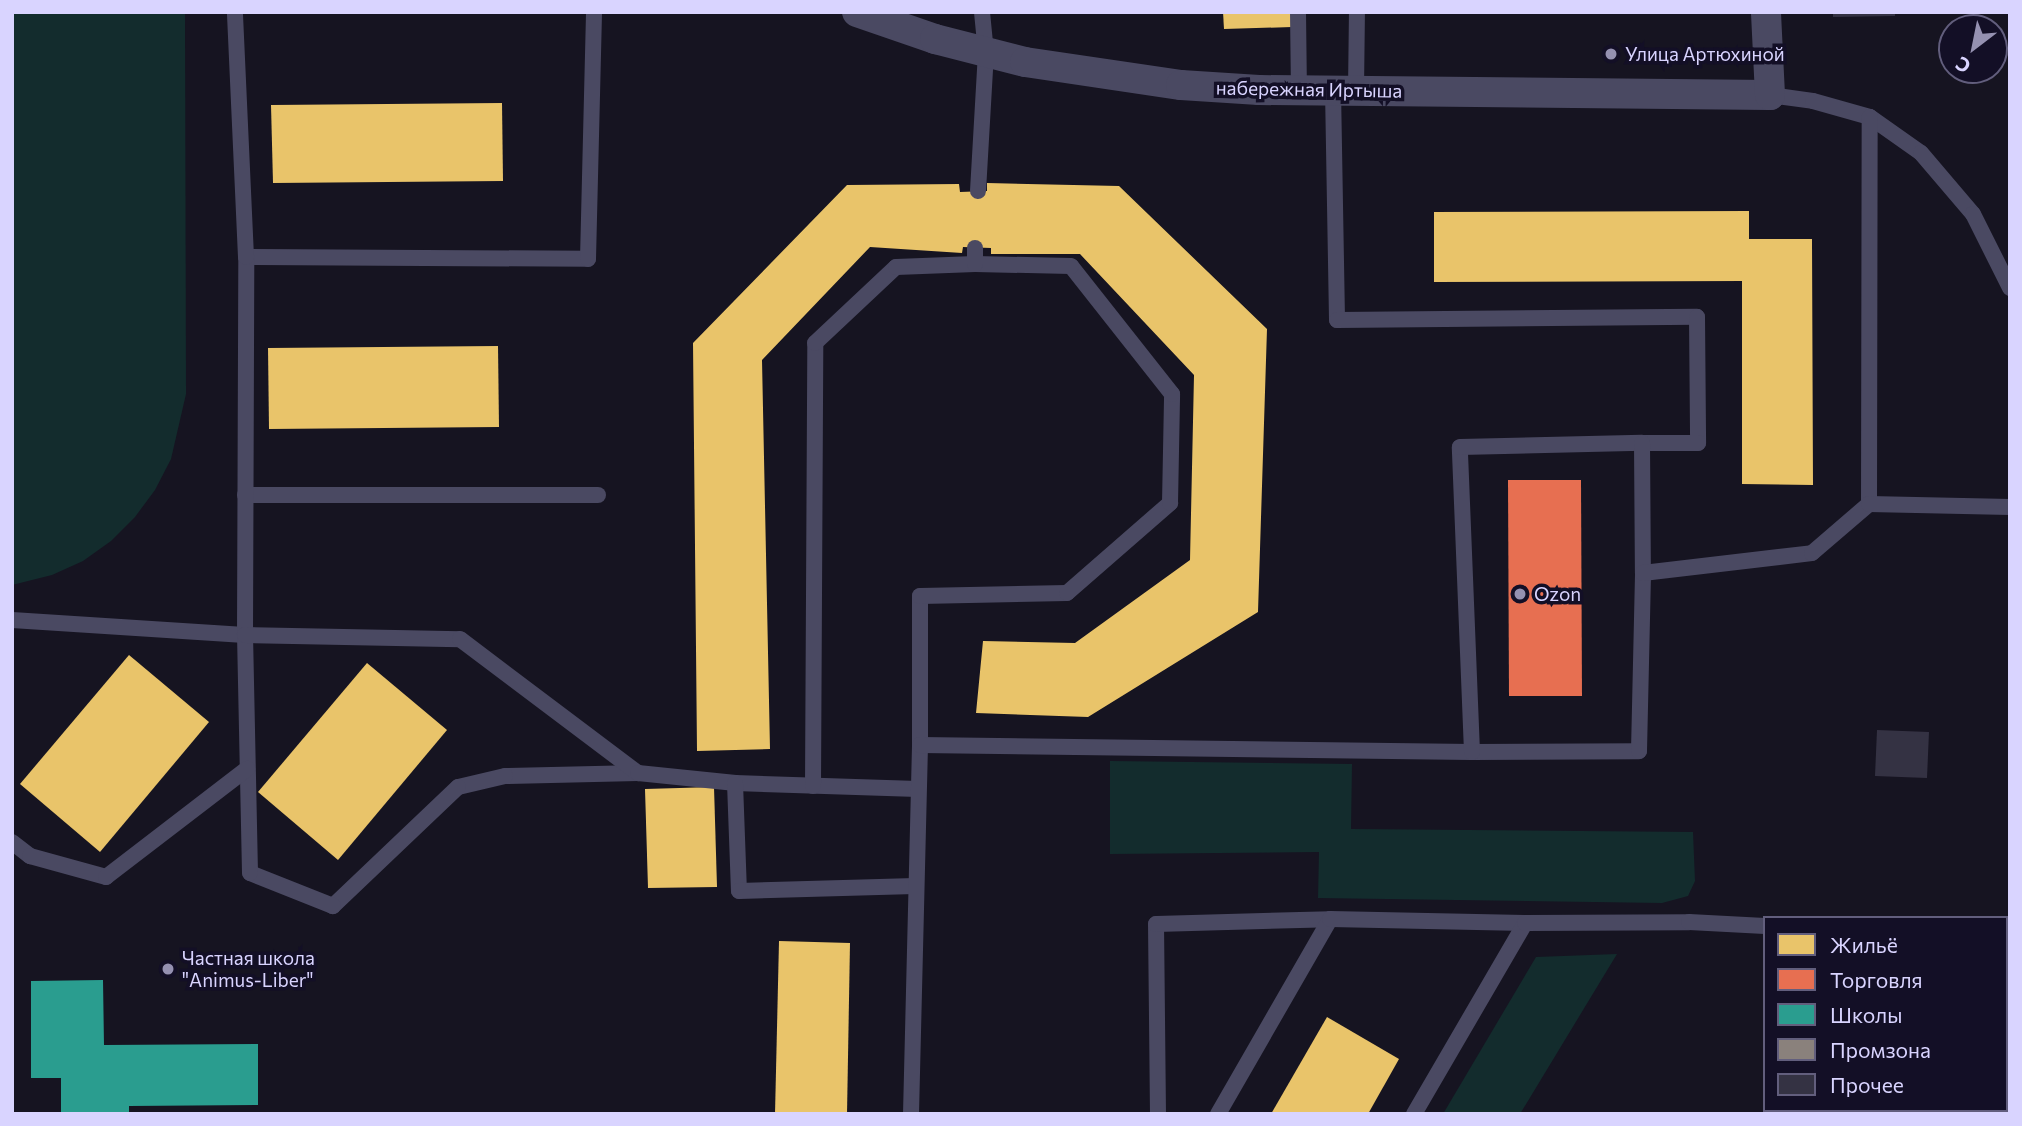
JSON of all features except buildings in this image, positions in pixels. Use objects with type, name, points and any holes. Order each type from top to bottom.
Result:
[{"type":"street","name":"набережная Иртыша","points":[[857,12],[986,53],[1141,81],[1220,88],[1299,90],[1770,95]]},
{"type":"street","points":[[1766,12],[1770,95]]},
{"type":"lane","points":[[235,12],[246,257],[245,635],[250,873],[333,906],[458,787],[505,776],[638,773],[735,783],[918,789]]},
{"type":"lane","points":[[246,257],[588,259],[594,12]]},
{"type":"lane","points":[[978,191],[986,53],[982,12]]},
{"type":"lane","points":[[1298,12],[1299,90]]},
{"type":"lane","points":[[1357,12],[1345,90],[1337,320],[1697,317],[1698,443],[1460,447],[1472,752]]},
{"type":"lane","points":[[1770,95],[1813,101],[1870,117],[1921,153],[1973,214],[2010,288]]},
{"type":"lane","points":[[1869,504],[1870,117]]},
{"type":"lane","points":[[813,786],[815,343],[896,267],[975,256],[1071,266],[1172,394],[1170,503],[1067,593],[920,596],[911,1114]]},
{"type":"lane","points":[[919,745],[1472,752],[1639,751],[1643,573],[1642,443]]},
{"type":"lane","points":[[245,495],[598,495]]},
{"type":"lane","points":[[1643,573],[1812,553],[1869,504],[2010,507]]},
{"type":"lane","points":[[12,620],[245,635],[460,639],[638,773]]},
{"type":"lane","points":[[12,842],[30,856],[106,877],[247,769]]},
{"type":"lane","points":[[735,783],[739,891],[915,886]]},
{"type":"lane","points":[[1218,1114],[1330,919]]},
{"type":"lane","points":[[1158,1114],[1156,924],[1330,919],[1525,923],[1689,922],[1763,926]]},
{"type":"lane","points":[[1414,1114],[1525,923]]},
{"type":"green space","points":[[12,12],[185,12],[186,394],[171,459],[155,490],[135,517],[111,541],[83,561],[52,575],[12,585]]},
{"type":"green space","points":[[1110,761],[1352,764],[1351,829],[1693,832],[1695,881],[1688,896],[1662,903],[1318,898],[1319,852],[1110,854]]},
{"type":"green space","points":[[1617,954],[1520,1114],[1443,1114],[1536,957]]},
{"type":"place","name":"Улица Артюхиной","points":[[1611,54]]},
{"type":"place","name":"Ozon","points":[[1520,594]]},
{"type":"place","name":"Частная школа \"Animus-Liber\"","points":[[168,969]]}]
